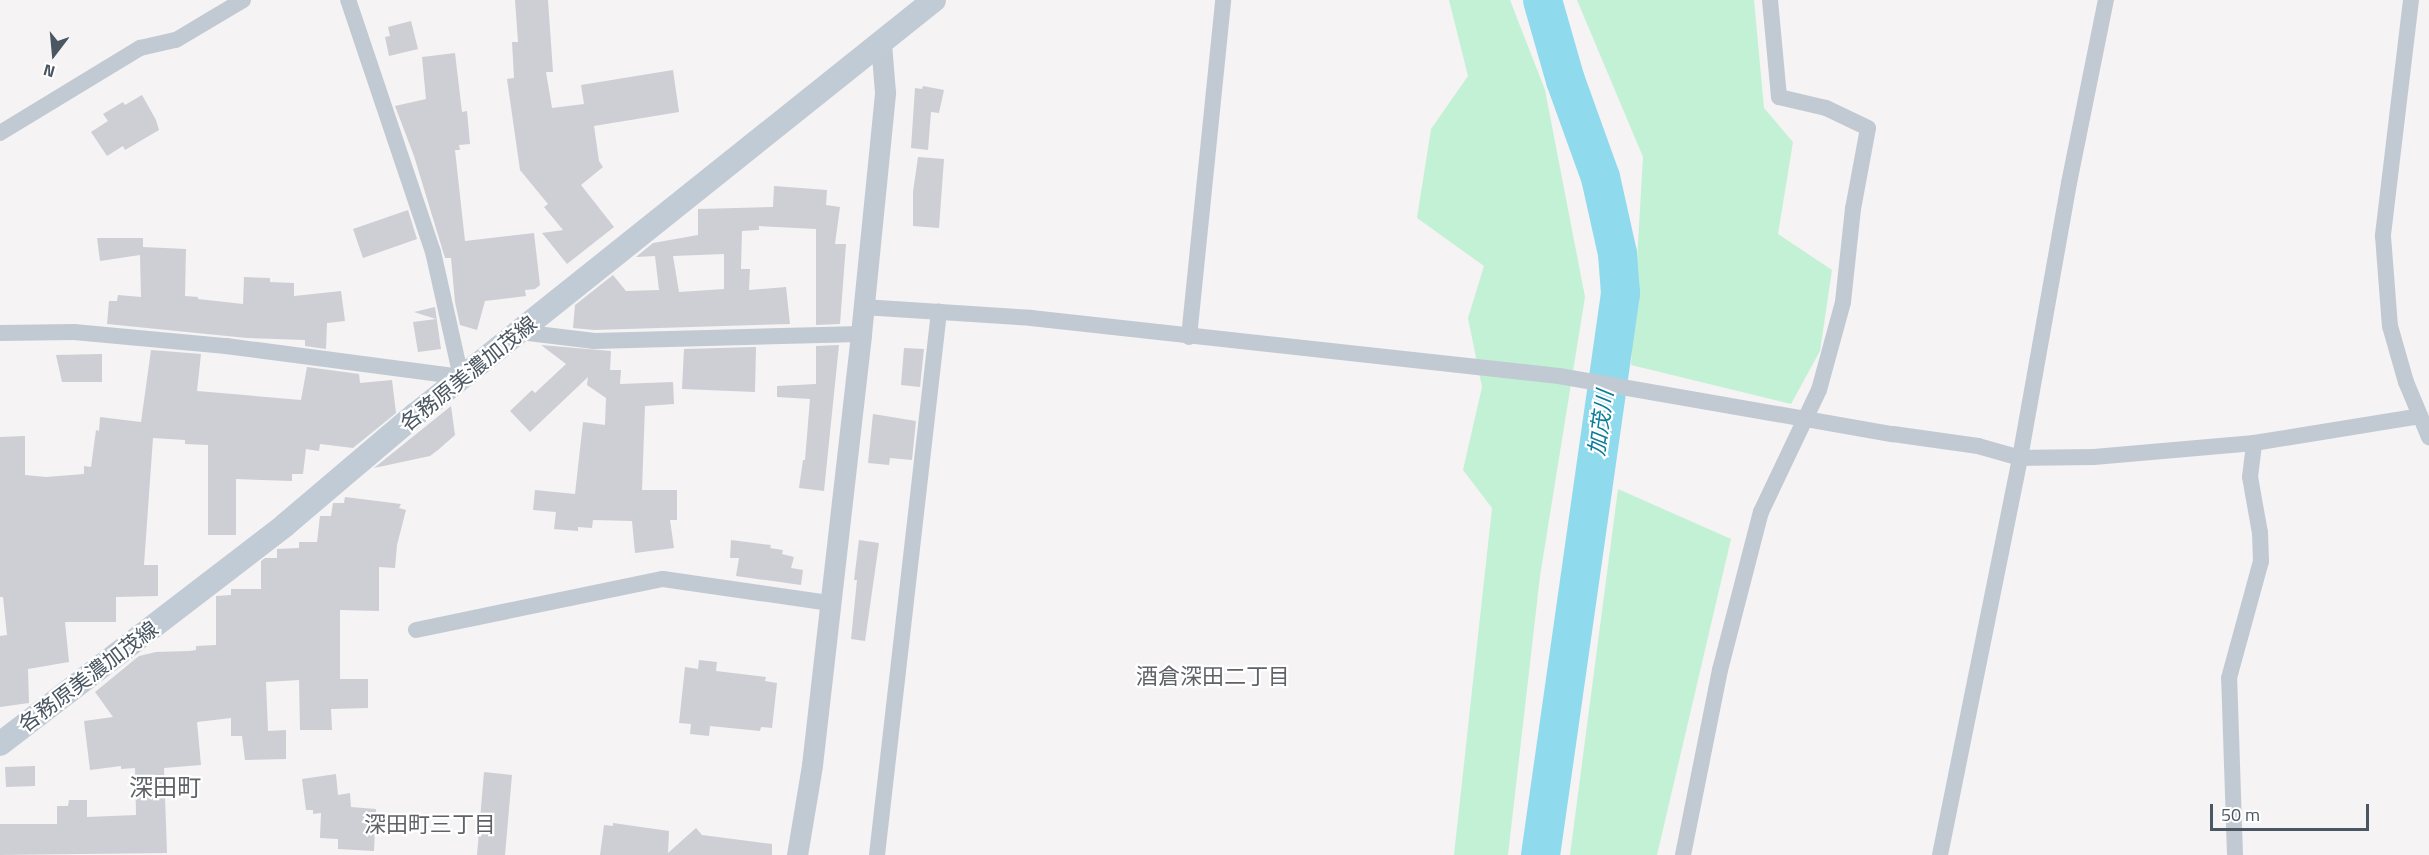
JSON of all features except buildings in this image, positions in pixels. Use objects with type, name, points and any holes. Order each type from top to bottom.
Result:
[{"type":"main road","name":"各務原美濃加茂線","points":[[3,736],[285,525],[461,377],[934,0]]},
{"type":"street","points":[[0,133],[140,48],[176,40],[243,0]]},
{"type":"street","points":[[0,333],[74,332],[206,344],[461,377],[433,252],[348,0]]},
{"type":"street","points":[[1189,337],[1223,0]]},
{"type":"street","points":[[1683,855],[1720,670],[1761,512],[1819,390],[1843,302],[1853,209],[1868,128],[1826,108],[1779,97],[1770,0]]},
{"type":"street","points":[[1940,855],[2020,458],[2069,183],[2106,0]]},
{"type":"street","points":[[2411,0],[2383,236],[2391,326],[2406,382],[2429,437]]},
{"type":"street","points":[[797,855],[812,765],[861,334],[885,92],[881,43]]},
{"type":"street","points":[[863,307],[1031,318],[1559,376],[1978,447],[2020,458],[2094,457],[2254,443],[2420,416]]},
{"type":"street","points":[[877,855],[939,312]]},
{"type":"street","points":[[520,332],[594,341],[861,334]]},
{"type":"street","points":[[2235,855],[2229,678],[2261,561],[2260,533],[2250,477],[2254,443]]},
{"type":"street","points":[[416,630],[663,579],[830,603]]},
{"type":"green space","points":[[1449,0],[1510,0],[1545,90],[1585,297],[1540,576],[1508,855],[1454,855],[1492,508],[1463,470],[1482,387],[1468,318],[1484,266],[1417,218],[1431,129],[1468,76]]},
{"type":"green space","points":[[1577,0],[1754,0],[1764,108],[1793,142],[1778,234],[1832,270],[1820,351],[1791,404],[1631,365],[1643,157]]},
{"type":"green space","points":[[1618,489],[1731,539],[1657,855],[1570,855]]},
{"type":"waterway","name":"加茂川","points":[[1540,855],[1620,293],[1617,253],[1600,177],[1565,80],[1542,0]]},
{"type":"district","name":"酒倉深田二丁目","points":[[1213,677]]},
{"type":"district","name":"深田町","points":[[165,788]]},
{"type":"district","name":"深田町三丁目","points":[[430,825]]}]
